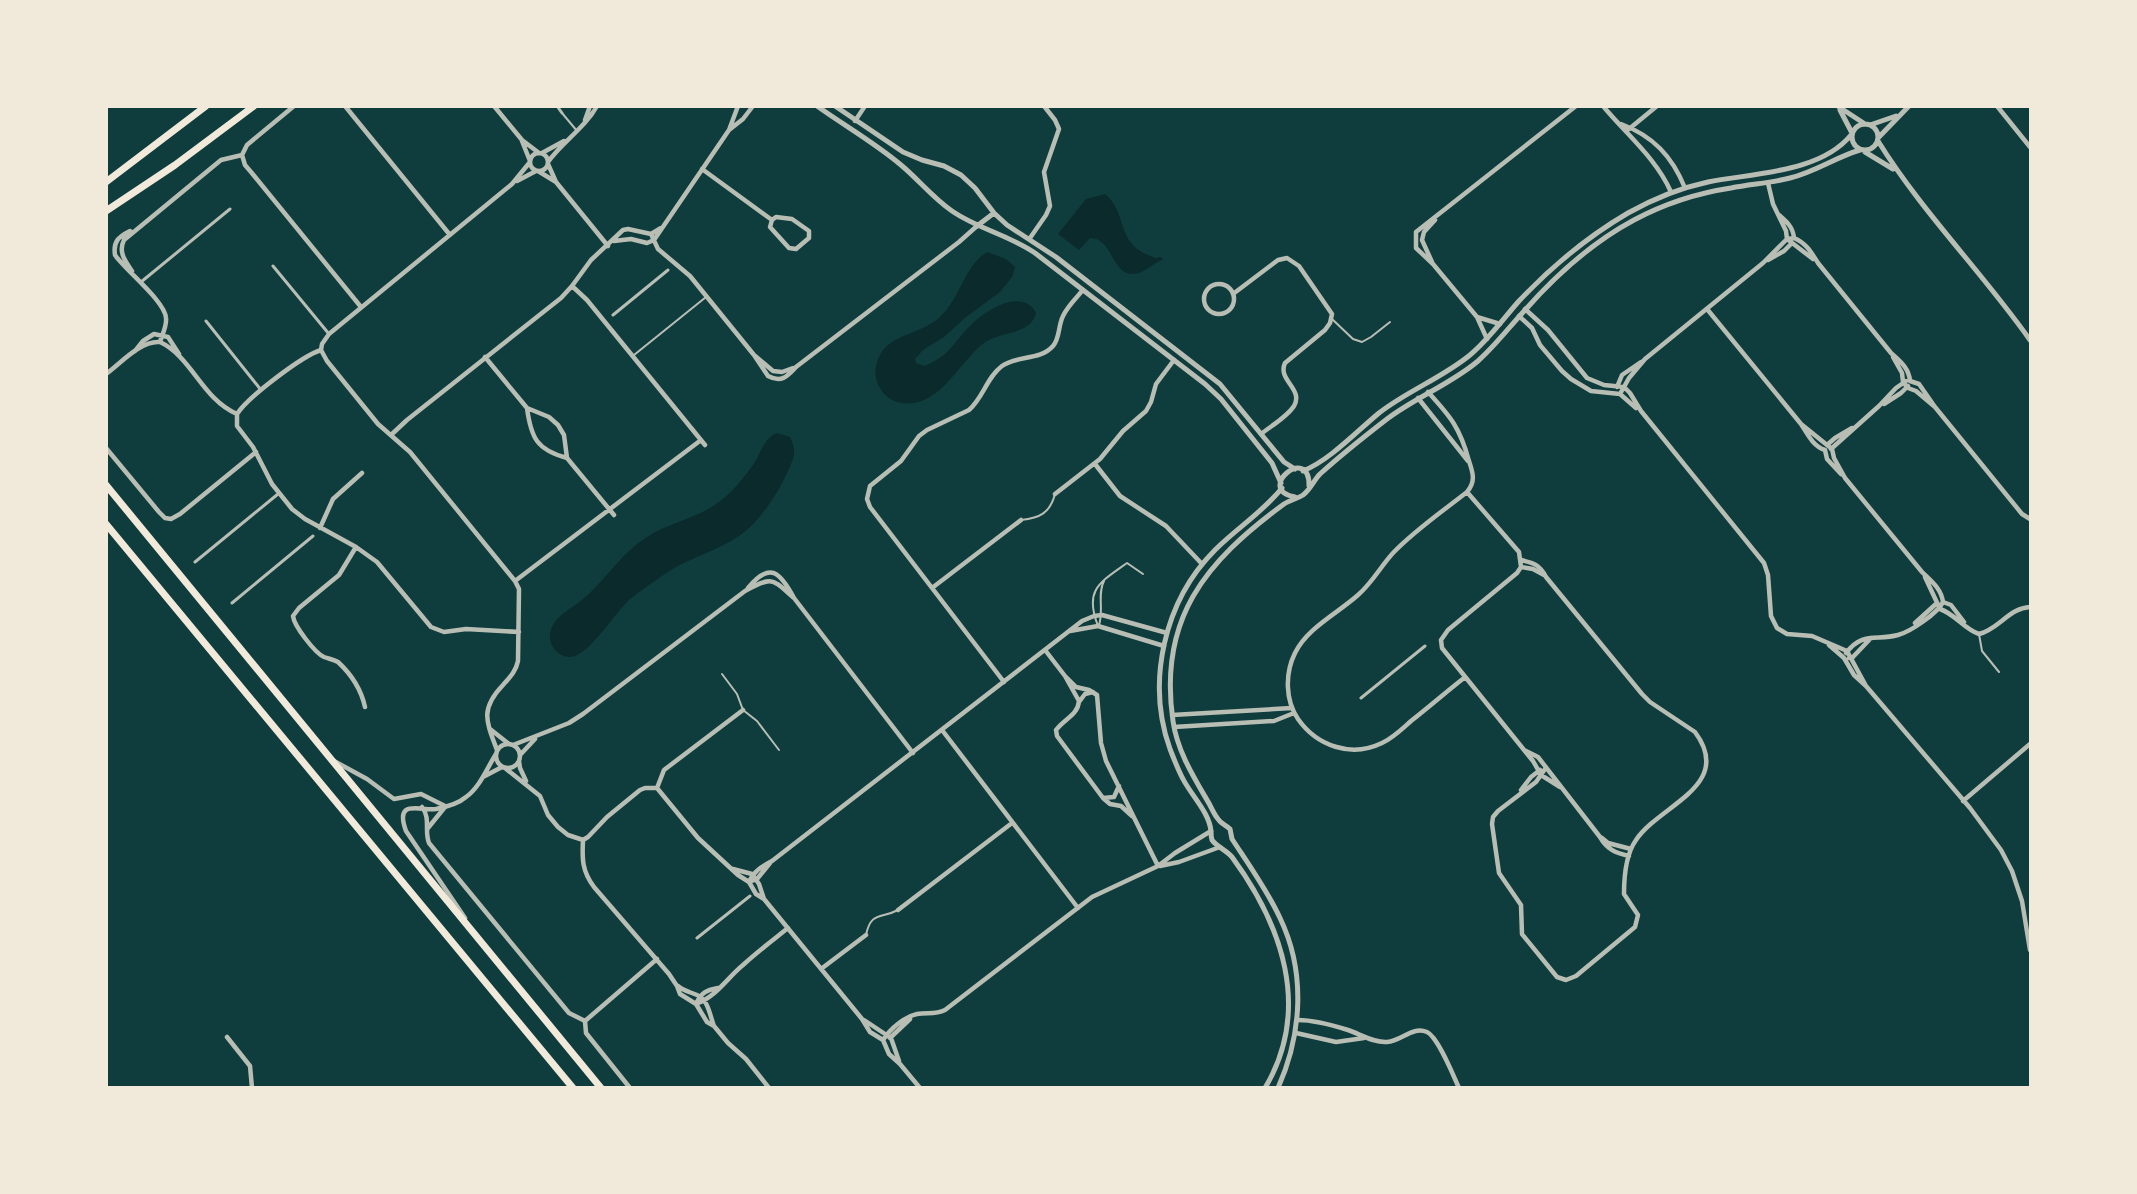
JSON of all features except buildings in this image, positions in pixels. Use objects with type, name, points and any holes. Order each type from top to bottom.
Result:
[{"type":"main road","points":[[106,182],[206,106]]},
{"type":"main road","points":[[106,211],[175,165],[254,106]]},
{"type":"main road","points":[[106,485],[601,1088]]},
{"type":"main road","points":[[106,524],[570,1086]]},
{"type":"street","points":[[294,106],[247,145],[242,156],[243,160],[361,307]]},
{"type":"street","points":[[345,106],[450,235]]},
{"type":"street","points":[[494,106],[522,140],[546,157],[556,182],[608,246]]},
{"type":"street","points":[[557,106],[562,112]]},
{"type":"street","points":[[583,125],[590,106]]},
{"type":"street","points":[[530,786],[497,762],[486,720],[489,700],[516,669],[520,597],[515,581],[410,452],[378,423],[356,397],[321,350],[329,334],[512,184],[545,168],[566,140],[583,125],[597,106]]},
{"type":"street","points":[[614,241],[631,239],[647,243],[654,240],[729,130],[738,106]]},
{"type":"street","points":[[729,130],[743,119],[753,106]]},
{"type":"street","points":[[817,106],[898,162],[943,205],[977,226],[1003,234],[1024,246],[1214,392],[1276,469],[1281,485],[1288,495],[1297,497]]},
{"type":"street","points":[[835,106],[903,152],[944,166],[961,175],[1007,225],[1030,238],[1220,384],[1284,462],[1295,469],[1304,471],[1320,462],[1384,409],[1457,365],[1471,354],[1559,261],[1583,242],[1630,212],[1684,188],[1790,168],[1834,151],[1843,145],[1858,126],[1900,114]]},
{"type":"street","points":[[839,122],[849,106]]},
{"type":"street","points":[[850,129],[865,106]]},
{"type":"street","points":[[1024,246],[1050,206],[1044,172],[1059,129],[1044,106]]},
{"type":"street","points":[[1487,339],[1477,317],[1433,264],[1416,248],[1415,236],[1419,228],[1439,215],[1576,106]]},
{"type":"street","points":[[1603,106],[1619,123],[1654,141],[1673,163],[1688,198]]},
{"type":"street","points":[[1629,129],[1657,106]]},
{"type":"street","points":[[1278,1088],[1286,1069],[1298,1020],[1296,977],[1287,937],[1272,902],[1232,839],[1230,829],[1216,817],[1191,774],[1180,747],[1172,716],[1169,693],[1176,636],[1187,606],[1210,570],[1231,547],[1287,502],[1305,494],[1309,486],[1323,472],[1384,422],[1428,392],[1463,373],[1478,361],[1545,288],[1596,244],[1634,220],[1675,202],[1726,189],[1768,183],[1815,170],[1850,153],[1871,150],[1878,139],[1909,106]]},
{"type":"street","points":[[1997,106],[2031,147]]},
{"type":"street","points":[[1839,107],[1876,130],[1878,139],[1897,171],[2000,298],[2031,340]]},
{"type":"street","points":[[1839,107],[1852,134],[1854,146],[1877,157],[1897,171]]},
{"type":"street","points":[[1629,129],[1660,170],[1675,202]]},
{"type":"street","points":[[522,140],[532,167],[556,182]]},
{"type":"street","points":[[512,184],[530,162],[532,156],[566,140]]},
{"type":"street","points":[[160,342],[166,322],[165,313],[132,271],[121,249],[124,240],[221,160],[242,156]]},
{"type":"street","points":[[702,169],[772,220]]},
{"type":"street","points":[[1768,183],[1773,204],[1786,231],[1787,239],[1818,263]]},
{"type":"street","points":[[141,282],[230,209]]},
{"type":"street","points":[[651,234],[658,249],[680,267],[754,355],[772,371],[782,372],[796,367],[994,213]]},
{"type":"street","points":[[1618,393],[1617,385],[1622,375],[1763,263],[1791,244],[1794,238],[1793,230],[1788,222],[1779,215]]},
{"type":"street","points":[[776,217],[792,219],[809,231],[809,238],[796,249],[789,248],[772,230],[770,223],[772,220],[776,217]]},
{"type":"street","points":[[391,435],[406,420],[550,306],[572,286],[591,260],[620,233],[628,230],[651,234],[661,228]]},
{"type":"street","points":[[1763,263],[1787,239],[1794,238],[1802,241],[1808,247],[1818,263],[1909,372],[1911,381],[1908,388],[1879,406]]},
{"type":"street","points":[[1233,294],[1278,260],[1287,258],[1299,266],[1329,308],[1332,319],[1325,330],[1285,363],[1282,371],[1296,393],[1296,400],[1290,410],[1254,440]]},
{"type":"street","points":[[273,266],[329,334]]},
{"type":"street","points":[[613,315],[668,270]]},
{"type":"street","points":[[1004,682],[870,507],[867,499],[868,490],[873,483],[901,461],[923,433],[975,405],[1000,367],[1050,350],[1055,343],[1063,314],[1089,283]]},
{"type":"street","points":[[572,286],[705,445]]},
{"type":"street","points":[[1211,286],[1226,286],[1233,294],[1234,303],[1224,314],[1210,312],[1204,304],[1204,294],[1211,286]]},
{"type":"street","points":[[1517,303],[1548,330],[1587,378],[1604,385],[1624,387],[1630,393],[1641,411],[1764,563],[1768,575],[1771,616],[1777,628],[1787,634],[1812,636],[1850,654],[1866,686]]},
{"type":"street","points":[[1707,309],[1801,424],[1817,447],[1825,450],[1832,449],[1903,382],[1911,381],[1919,384],[1926,391],[1935,407],[2022,514],[2031,519]]},
{"type":"street","points":[[1511,310],[1532,328],[1540,345],[1571,379],[1591,391],[1618,393],[1641,411]]},
{"type":"street","points":[[1477,317],[1500,324]]},
{"type":"street","points":[[206,321],[262,390]]},
{"type":"street","points":[[135,351],[148,336],[162,335],[172,342],[182,359],[219,404],[237,414]]},
{"type":"street","points":[[106,374],[135,351],[150,343],[160,342],[182,359]]},
{"type":"street","points":[[321,350],[301,359],[243,406],[237,414],[237,426],[256,452],[278,494],[298,514],[356,547],[384,567],[406,598],[435,630],[519,632]]},
{"type":"street","points":[[1891,352],[1902,373],[1903,382],[1935,407]]},
{"type":"street","points":[[1055,494],[1095,464],[1123,431],[1146,411],[1156,384],[1180,353]]},
{"type":"street","points":[[485,357],[527,408],[532,433],[537,442],[546,450],[567,458],[614,514]]},
{"type":"street","points":[[1618,393],[1645,359]]},
{"type":"street","points":[[1421,385],[1461,433],[1474,479],[1467,492],[1399,548],[1359,594],[1309,634],[1299,646],[1287,676],[1288,692],[1293,710],[1311,734],[1321,741],[1345,749],[1371,747],[1393,736],[1464,678]]},
{"type":"street","points":[[1413,390],[1470,463]]},
{"type":"street","points":[[527,408],[549,417],[558,424],[564,435],[567,458]]},
{"type":"street","points":[[1801,424],[1820,441],[1828,444],[1845,478]]},
{"type":"street","points":[[1857,425],[1828,444],[1825,450],[1827,459],[1922,572],[1939,605]]},
{"type":"street","points":[[515,581],[701,440]]},
{"type":"street","points":[[106,448],[159,512],[165,518],[171,519],[256,452]]},
{"type":"street","points":[[1095,464],[1120,496],[1166,526],[1210,570]]},
{"type":"street","points":[[1265,1088],[1276,1064],[1286,1030],[1287,977],[1283,958],[1272,924],[1232,856],[1212,840],[1211,831],[1202,810],[1183,779],[1170,750],[1162,716],[1160,669],[1167,633],[1183,592],[1202,564],[1266,505],[1281,485],[1287,471],[1295,469]]},
{"type":"street","points":[[1304,471],[1309,478],[1309,486]]},
{"type":"street","points":[[320,528],[333,499],[362,473]]},
{"type":"street","points":[[1467,492],[1519,552],[1521,567],[1443,636],[1441,645],[1444,652],[1539,773],[1560,787]]},
{"type":"street","points":[[195,562],[278,494]]},
{"type":"street","points":[[932,588],[1021,520]]},
{"type":"street","points":[[232,603],[313,536]]},
{"type":"street","points":[[356,547],[339,575],[299,608],[293,616],[296,624],[317,652],[337,662],[359,688],[365,707]]},
{"type":"street","points":[[1521,560],[1535,563],[1542,569],[1546,577],[1650,702],[1695,732],[1703,746],[1706,764],[1701,781],[1688,795],[1649,825],[1631,849],[1624,894],[1638,915],[1635,927],[1576,976],[1566,981],[1559,979],[1522,934],[1521,905],[1498,873],[1492,824],[1493,817],[1517,795],[1536,782],[1539,773],[1545,769]]},
{"type":"street","points":[[1521,567],[1533,569],[1546,577]]},
{"type":"street","points":[[480,940],[406,831],[403,823],[406,810],[412,807],[433,809],[457,803],[467,797],[502,745],[511,745],[539,735],[583,714],[745,591],[761,574],[772,573],[783,578],[794,598],[913,753]]},
{"type":"street","points":[[1844,658],[1863,639],[1901,634],[1939,605],[1951,605],[1967,628],[1979,634],[1991,629],[2019,609],[2031,607]]},
{"type":"street","points":[[749,882],[752,874],[913,753],[1082,621],[1102,615],[1176,636]]},
{"type":"street","points":[[1068,632],[1098,626],[1173,648]]},
{"type":"street","points":[[1827,643],[1844,658],[1854,675],[1866,686],[1963,801],[2001,850],[2012,871],[2022,901],[2031,950]]},
{"type":"street","points":[[1361,698],[1425,646]]},
{"type":"street","points":[[1045,650],[1076,687],[1094,692],[1099,698],[1103,752],[1123,798],[1132,810],[1158,866]]},
{"type":"street","points":[[1065,676],[1079,702]]},
{"type":"street","points":[[1094,692],[1085,694],[1073,715],[1058,727],[1056,734],[1103,798],[1110,804],[1124,808],[1134,818]]},
{"type":"street","points":[[657,788],[664,770],[743,710]]},
{"type":"street","points":[[1162,716],[1293,710]]},
{"type":"street","points":[[1164,728],[1274,721],[1293,710]]},
{"type":"street","points":[[490,729],[518,750],[524,778],[540,796],[548,815],[558,827],[573,838],[583,840],[588,837],[607,817],[640,790],[650,787],[657,788],[698,838],[738,876],[749,882],[756,894],[764,899],[862,1019],[870,1032],[883,1040],[889,1054],[920,1088]]},
{"type":"street","points":[[942,730],[1078,908]]},
{"type":"street","points":[[481,779],[488,773],[515,765],[539,735]]},
{"type":"street","points":[[1963,801],[2031,744]]},
{"type":"street","points":[[1522,749],[1538,757],[1605,846],[1615,853],[1629,856]]},
{"type":"street","points":[[332,760],[366,779],[394,799],[421,794],[446,806]]},
{"type":"street","points":[[1103,798],[1114,797],[1119,786]]},
{"type":"street","points":[[428,828],[446,806]]},
{"type":"street","points":[[422,807],[427,813],[429,843],[569,1013],[585,1021]]},
{"type":"street","points":[[898,910],[1012,823]]},
{"type":"street","points":[[883,1040],[914,1015],[938,1013],[945,1010],[1098,893],[1158,866],[1215,827],[1223,824]]},
{"type":"street","points":[[1600,837],[1608,843],[1631,849]]},
{"type":"street","points":[[1158,866],[1179,862],[1227,846],[1232,839]]},
{"type":"street","points":[[583,840],[582,861],[585,876],[657,960],[677,986],[680,994],[696,1004],[707,1022],[714,1026]]},
{"type":"street","points":[[749,882],[757,879],[772,861]]},
{"type":"street","points":[[732,869],[752,874],[757,879],[764,899]]},
{"type":"street","points":[[698,938],[750,896]]},
{"type":"street","points":[[2022,901],[2031,899]]},
{"type":"street","points":[[696,1004],[704,1001],[721,987],[742,965],[788,928]]},
{"type":"street","points":[[821,969],[866,935]]},
{"type":"street","points":[[585,1021],[657,960]]},
{"type":"street","points":[[677,986],[700,996],[714,1026],[746,1059],[769,1088]]},
{"type":"street","points":[[696,1004],[700,996],[708,990],[721,987]]},
{"type":"street","points":[[862,1019],[889,1036],[900,1064]]},
{"type":"street","points":[[1287,1020],[1309,1020],[1387,1042],[1418,1030],[1427,1032],[1436,1042],[1459,1088]]},
{"type":"street","points":[[585,1021],[586,1033],[630,1088]]},
{"type":"street","points":[[1286,1030],[1336,1042],[1349,1038],[1367,1038]]},
{"type":"street","points":[[227,1037],[250,1066],[252,1088]]},
{"type":"lane","points":[[562,112],[577,131]]},
{"type":"lane","points":[[633,357],[706,297]]},
{"type":"lane","points":[[1332,319],[1353,339],[1362,342],[1390,322]]},
{"type":"lane","points":[[1021,520],[1043,515],[1052,505],[1055,494]]},
{"type":"lane","points":[[1098,626],[1094,616],[1092,597],[1094,590],[1105,578],[1126,563],[1143,574]]},
{"type":"lane","points":[[1098,626],[1102,615],[1101,590],[1105,578]]},
{"type":"lane","points":[[1979,634],[1982,651],[1999,672]]},
{"type":"lane","points":[[722,674],[736,694],[743,710],[757,721],[779,750]]},
{"type":"lane","points":[[866,935],[867,927],[876,916],[898,910]]},
{"type":"water","points":[[1105,194],[1113,202],[1133,245],[1142,252],[1163,259],[1142,272],[1130,274],[1123,271],[1098,240],[1090,238],[1079,250],[1058,234],[1086,199]]},
{"type":"water","points":[[987,252],[1006,259],[1015,267],[1012,277],[1000,292],[966,317],[944,337],[923,350],[915,359],[916,363],[925,366],[940,358],[977,320],[1004,304],[1013,301],[1030,305],[1036,313],[1033,320],[1022,329],[984,343],[936,393],[924,400],[911,403],[890,399],[881,390],[875,375],[882,352],[889,344],[939,318],[953,301],[973,265]]},
{"type":"water","points":[[777,433],[790,437],[794,450],[793,458],[777,492],[753,524],[735,539],[681,564],[635,595],[584,651],[569,657],[555,650],[550,632],[557,619],[582,600],[638,544],[655,532],[699,514],[727,496],[749,470],[765,443]]}]
